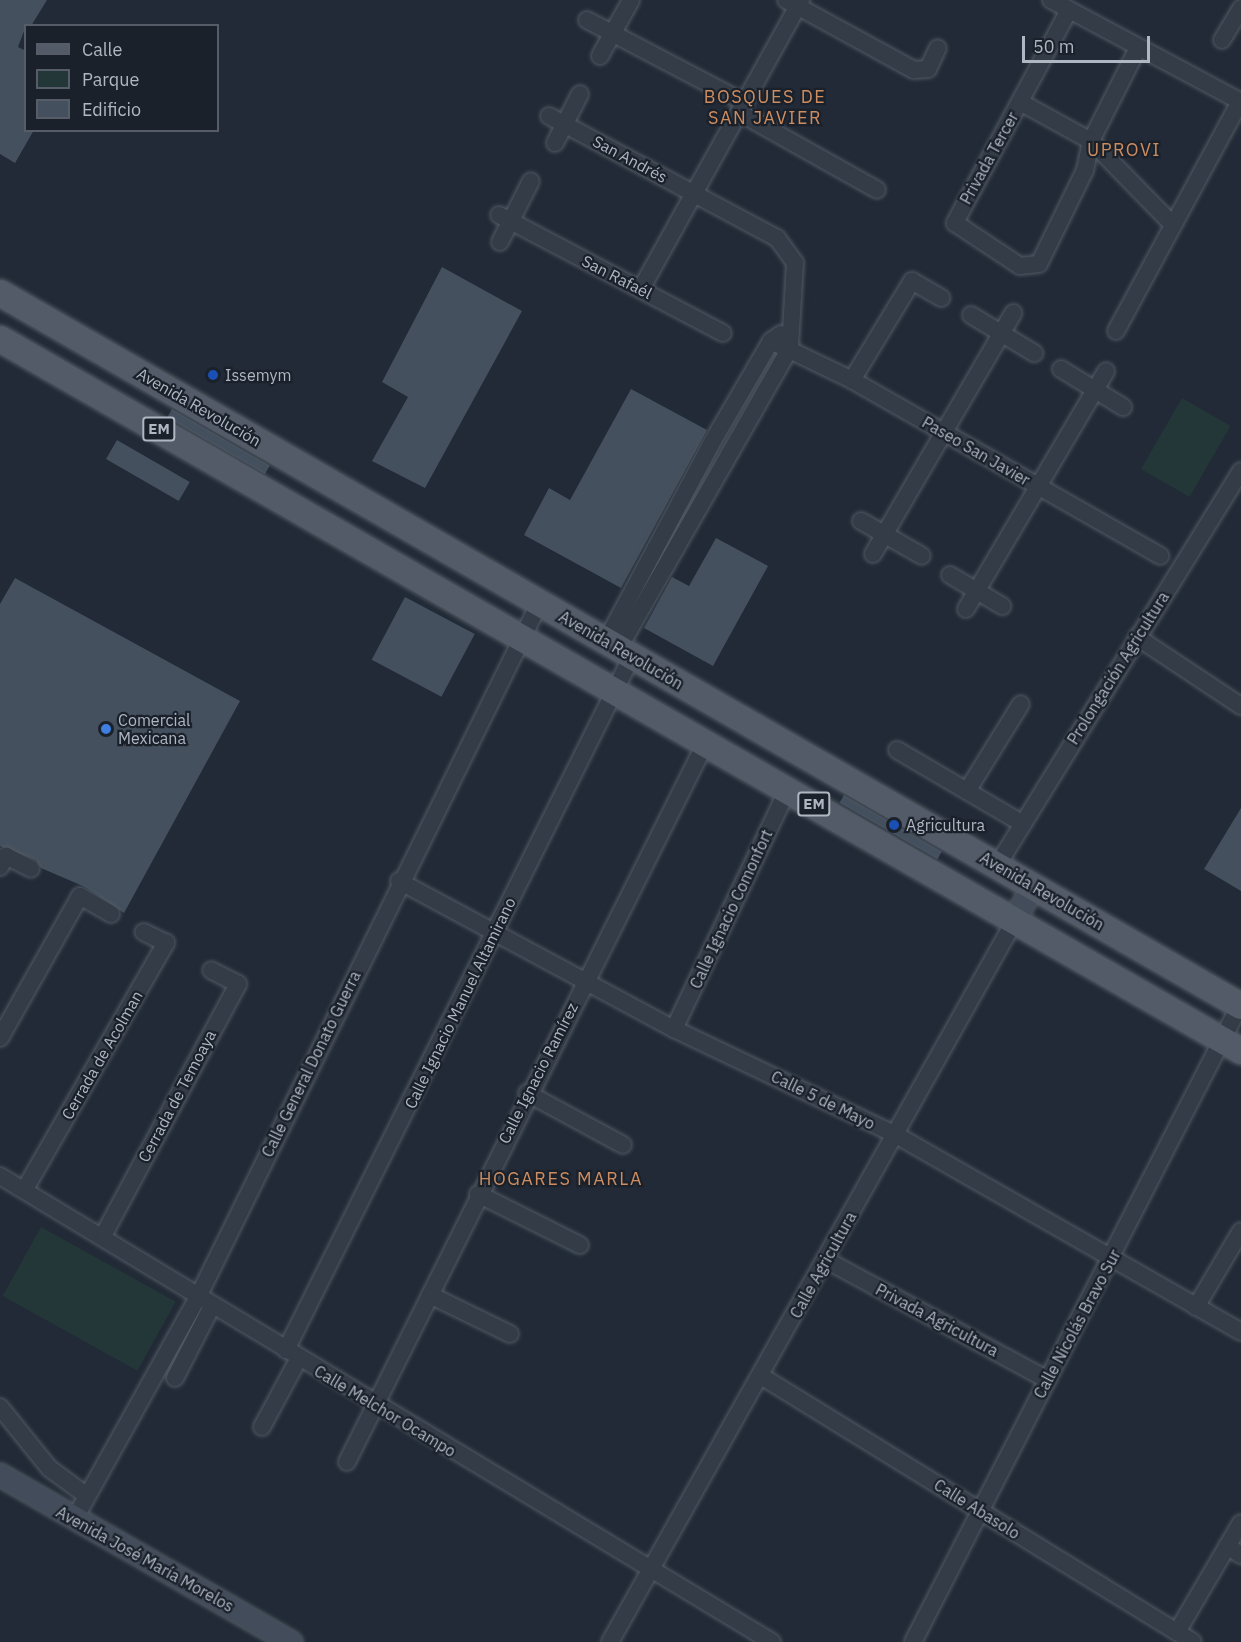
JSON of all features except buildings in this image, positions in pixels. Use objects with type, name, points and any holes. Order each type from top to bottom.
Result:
[{"type":"main road","name":"Avenida Revolución","points":[[0,293],[539,604],[619,660],[1033,886],[1240,1006]]},
{"type":"main road","name":"Avenida Revolución","points":[[0,339],[522,637],[619,660],[706,742],[1231,1045]]},
{"type":"main road","name":"Calle Agricultura","points":[[1015,920],[1033,886]]},
{"type":"main road","name":"Avenida José María Morelos","points":[[0,1475],[74,1520],[291,1642]]},
{"type":"street","points":[[600,56],[631,0]]},
{"type":"street","points":[[1051,0],[1241,102],[1172,224],[1116,331]]},
{"type":"street","points":[[641,289],[743,108],[795,2],[914,70],[928,69],[938,48]]},
{"type":"street","points":[[1222,40],[1241,9]]},
{"type":"street","name":"Privada Tercer","points":[[1069,10],[957,213],[960,231],[1020,266],[1039,264],[1085,170],[1091,141]]},
{"type":"street","points":[[587,20],[743,108],[877,190]]},
{"type":"street","points":[[1091,141],[1138,48]]},
{"type":"street","points":[[555,143],[580,94]]},
{"type":"street","points":[[1020,102],[1091,141],[1172,224]]},
{"type":"street","name":"San Andrés","points":[[549,116],[696,194]]},
{"type":"street","points":[[500,242],[504,219],[531,181]]},
{"type":"street","points":[[619,660],[728,452],[790,348],[795,263],[777,238],[696,194]]},
{"type":"street","name":"San Rafaél","points":[[504,219],[723,333]]},
{"type":"street","points":[[852,380],[912,281],[942,298]]},
{"type":"street","points":[[873,554],[942,431],[1013,314]]},
{"type":"street","points":[[971,315],[1034,352]]},
{"type":"street","points":[[619,660],[711,444],[771,341],[791,327]]},
{"type":"street","name":"Paseo San Javier","points":[[771,341],[790,348],[852,380],[1160,556]]},
{"type":"street","points":[[1061,369],[1123,407]]},
{"type":"street","points":[[966,609],[975,590],[1106,371]]},
{"type":"street","points":[[711,444],[728,452]]},
{"type":"street","name":"Prolongación Agricultura","points":[[997,866],[1241,471]]},
{"type":"street","points":[[861,521],[922,556]]},
{"type":"street","points":[[950,575],[1002,606]]},
{"type":"street","name":"Calle General Donato Guerra","points":[[74,1520],[205,1301],[399,881],[539,604]]},
{"type":"street","points":[[1137,637],[1241,706]]},
{"type":"street","name":"Calle Ignacio Manuel Altamirano","points":[[262,1427],[292,1354],[496,931],[619,660]]},
{"type":"street","points":[[967,791],[1021,704]]},
{"type":"street","name":"Calle Ignacio Ramírez","points":[[347,1462],[527,1093],[706,742]]},
{"type":"street","points":[[897,750],[1023,824]]},
{"type":"street","name":"Calle Ignacio Comonfort","points":[[674,1029],[788,789]]},
{"type":"street","points":[[0,867],[6,856],[31,869]]},
{"type":"street","name":"Calle 5 de Mayo","points":[[399,881],[496,931],[583,982],[674,1029],[896,1135],[1241,1332]]},
{"type":"street","points":[[0,1038],[80,896],[111,915]]},
{"type":"street","name":"Calle Agricultura","points":[[610,1642],[653,1572],[1015,920]]},
{"type":"street","name":"Cerrada de Acolman","points":[[25,1189],[166,943],[143,932]]},
{"type":"street","name":"Cerrada de Temoaya","points":[[104,1234],[238,984],[211,970]]},
{"type":"street","name":"Calle Nicolás Bravo Sur","points":[[913,1642],[1112,1258],[1231,1045],[1240,1006]]},
{"type":"street","points":[[527,1093],[623,1145]]},
{"type":"street","name":"Calle Melchor Ocampo","points":[[0,1176],[104,1234],[205,1301],[374,1406],[772,1642]]},
{"type":"street","points":[[478,1194],[580,1245]]},
{"type":"street","points":[[1196,1307],[1241,1231]]},
{"type":"street","name":"Privada Agricultura","points":[[826,1260],[1048,1380]]},
{"type":"street","points":[[430,1295],[510,1334]]},
{"type":"street","points":[[175,1378],[205,1301]]},
{"type":"street","name":"Calle Abasolo","points":[[761,1376],[1193,1642]]},
{"type":"street","points":[[0,1407],[49,1468],[87,1496]]},
{"type":"street","points":[[1177,1632],[1234,1551],[1241,1523]]},
{"type":"green space","points":[[1182,398],[1230,426],[1189,497],[1141,469]]},
{"type":"green space","points":[[41,1227],[176,1302],[137,1371],[3,1296]]},
{"type":"place","name":"Issemym","points":[[213,375]]},
{"type":"place","name":"Comercial Mexicana","points":[[106,729]]},
{"type":"place","name":"Agricultura","points":[[894,825]]},
{"type":"district","name":"BOSQUES DE SAN JAVIER","points":[[765,108]]},
{"type":"district","name":"UPROVI","points":[[1124,150]]},
{"type":"district","name":"HOGARES MARLA","points":[[561,1179]]}]
